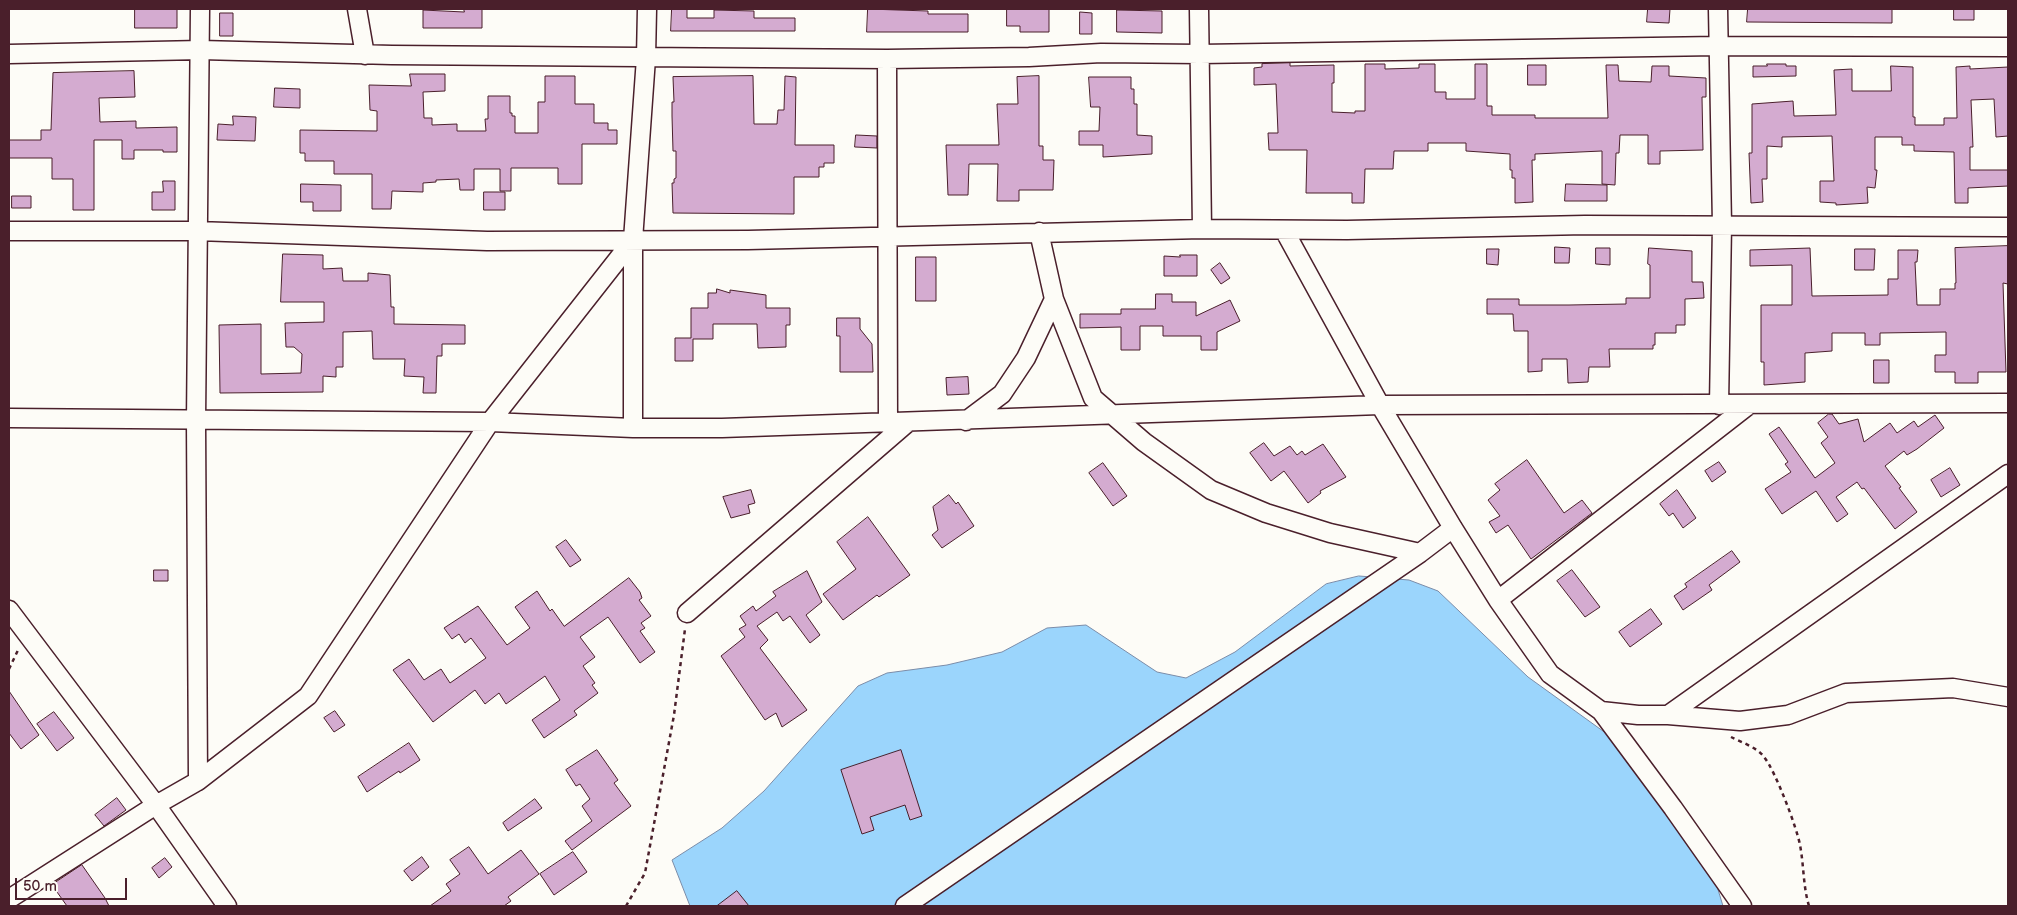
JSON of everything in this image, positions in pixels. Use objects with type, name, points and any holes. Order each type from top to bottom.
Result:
[{"type":"street","points":[[198,781],[196,421],[200,9]]},
{"type":"street","points":[[357,9],[365,54]]},
{"type":"street","points":[[634,428],[634,240],[646,58],[647,9]]},
{"type":"street","points":[[1199,9],[1202,229]]},
{"type":"street","points":[[1718,9],[1717,46],[1722,225],[1719,405]]},
{"type":"street","points":[[9,54],[201,50],[646,58],[887,59],[1101,53],[1200,54],[1717,46],[2008,47]]},
{"type":"street","points":[[887,59],[888,424]]},
{"type":"street","points":[[9,230],[197,231],[487,241],[748,240],[1202,229],[1347,230],[1585,225],[2008,227]]},
{"type":"street","points":[[1284,230],[1380,405],[1498,600],[1550,674],[1601,711],[1673,808],[1742,906]]},
{"type":"street","points":[[1039,232],[1054,298],[1093,398],[1144,442],[1212,490],[1266,513],[1330,534],[1420,553]]},
{"type":"street","points":[[9,899],[156,805],[198,781],[308,696],[490,422],[634,240]]},
{"type":"street","points":[[966,420],[1002,394],[1026,358],[1054,298]]},
{"type":"street","points":[[9,418],[490,422],[634,428],[722,428],[888,424],[1380,405],[2008,403]]},
{"type":"street","points":[[1498,600],[1750,404]]},
{"type":"street","points":[[687,613],[907,423]]},
{"type":"street","points":[[1668,715],[2008,474]]},
{"type":"street","points":[[906,906],[1420,553],[1453,528]]},
{"type":"street","points":[[9,610],[156,805],[227,906]]},
{"type":"street","points":[[1601,711],[1740,721],[1788,715],[1846,693],[1953,688],[2008,697]]},
{"type":"path","points":[[626,906],[645,873],[674,715],[687,613]]},
{"type":"path","points":[[9,669],[26,633]]},
{"type":"path","points":[[1726,735],[1764,756],[1774,776],[1800,844],[1804,886],[1809,906]]},
{"type":"water","points":[[1359,576],[1409,580],[1438,591],[1528,677],[1614,739],[1716,883],[1723,906],[690,906],[672,860],[722,828],[764,791],[858,686],[887,673],[947,665],[1002,652],[1047,628],[1086,625],[1157,672],[1186,678],[1235,652],[1326,584]]},
{"type":"building","points":[[135,9],[177,9],[177,28],[135,28]]},
{"type":"building","points":[[464,9],[482,9],[482,28],[423,28],[423,10],[464,12]]},
{"type":"building","points":[[672,9],[687,9],[687,18],[714,18],[714,10],[754,11],[754,18],[795,18],[795,31],[671,31]]},
{"type":"building","points":[[868,9],[928,11],[928,14],[968,14],[968,32],[867,32]]},
{"type":"building","points":[[1007,9],[1049,9],[1049,32],[1020,32],[1020,26],[1007,26]]},
{"type":"building","points":[[1648,9],[1670,9],[1669,23],[1647,22]]},
{"type":"building","points":[[1748,9],[1892,9],[1892,23],[1747,22]]},
{"type":"building","points":[[1954,9],[1974,9],[1974,20],[1954,20]]},
{"type":"building","points":[[1117,10],[1162,11],[1162,33],[1117,32]]},
{"type":"building","points":[[1080,12],[1092,13],[1092,34],[1080,34]]},
{"type":"building","points":[[220,13],[233,13],[233,36],[220,36]]},
{"type":"building","points":[[1290,63],[1290,66],[1334,65],[1332,112],[1355,113],[1355,111],[1365,111],[1365,64],[1385,64],[1385,69],[1419,68],[1419,64],[1435,64],[1435,92],[1446,92],[1446,99],[1475,99],[1475,64],[1487,64],[1487,106],[1492,106],[1492,115],[1535,115],[1535,118],[1608,118],[1606,65],[1618,65],[1619,81],[1651,82],[1652,66],[1669,66],[1669,76],[1706,78],[1706,97],[1702,97],[1703,150],[1660,151],[1660,164],[1648,164],[1648,135],[1620,135],[1619,153],[1616,153],[1615,185],[1602,184],[1602,151],[1535,154],[1535,160],[1532,160],[1533,202],[1515,203],[1515,178],[1512,178],[1512,170],[1510,170],[1510,154],[1466,151],[1466,143],[1428,143],[1428,151],[1394,151],[1393,169],[1365,169],[1364,203],[1352,203],[1352,193],[1306,193],[1307,150],[1269,150],[1268,133],[1278,133],[1276,84],[1254,85],[1254,68],[1262,67],[1262,64]]},
{"type":"building","points":[[1767,64],[1796,66],[1796,76],[1753,77],[1753,66],[1767,66]]},
{"type":"building","points":[[1528,65],[1546,65],[1546,85],[1528,85]]},
{"type":"building","points":[[1891,66],[1913,67],[1913,117],[1915,117],[1915,125],[1944,125],[1944,118],[1957,118],[1956,67],[1970,66],[1970,69],[2008,67],[2008,136],[1996,137],[1994,99],[1971,100],[1973,147],[1970,147],[1970,170],[2008,170],[2008,186],[1968,188],[1968,203],[1955,203],[1954,152],[1914,151],[1914,145],[1902,145],[1902,137],[1875,137],[1875,170],[1877,170],[1875,188],[1867,187],[1868,203],[1836,205],[1836,203],[1820,202],[1820,181],[1834,181],[1832,136],[1782,137],[1782,147],[1767,146],[1767,179],[1762,179],[1763,202],[1751,203],[1749,153],[1752,153],[1752,104],[1793,101],[1794,116],[1836,115],[1834,70],[1852,69],[1852,91],[1891,91]]},
{"type":"building","points":[[134,71],[135,97],[99,98],[100,122],[136,121],[136,128],[177,127],[177,152],[134,150],[134,159],[122,159],[122,140],[94,140],[94,210],[73,210],[73,179],[52,179],[52,158],[9,158],[9,140],[41,140],[41,130],[51,130],[53,73]]},
{"type":"building","points":[[410,74],[445,74],[445,91],[423,92],[424,118],[432,118],[432,125],[457,124],[457,131],[486,131],[485,119],[488,119],[488,96],[510,96],[510,113],[512,113],[512,116],[515,116],[515,133],[538,133],[538,102],[545,102],[545,76],[575,76],[575,104],[594,104],[594,123],[608,123],[608,130],[617,130],[617,144],[582,144],[582,184],[558,184],[558,168],[511,168],[511,191],[500,191],[500,169],[474,169],[474,190],[460,190],[459,179],[436,180],[436,182],[423,183],[423,192],[392,191],[391,209],[372,209],[372,174],[334,174],[334,161],[305,161],[305,153],[300,153],[300,130],[377,131],[377,111],[370,110],[369,85],[411,86]]},
{"type":"building","points":[[753,76],[754,124],[777,124],[778,110],[784,110],[785,76],[796,77],[795,145],[834,145],[834,163],[824,163],[824,167],[819,167],[819,177],[794,177],[794,214],[673,213],[672,183],[674,183],[676,178],[676,151],[673,151],[673,77]]},
{"type":"building","points":[[1039,76],[1039,146],[1043,146],[1043,160],[1054,160],[1053,190],[1019,190],[1019,201],[997,201],[998,164],[969,164],[968,195],[948,195],[946,145],[999,145],[997,104],[1018,104],[1017,77]]},
{"type":"building","points":[[1089,77],[1131,77],[1131,89],[1134,89],[1134,104],[1137,104],[1137,135],[1152,136],[1152,154],[1103,157],[1103,145],[1079,145],[1079,131],[1099,131],[1100,107],[1091,107]]},
{"type":"building","points":[[275,88],[300,89],[300,108],[274,107]]},
{"type":"building","points":[[233,116],[256,117],[255,141],[217,140],[218,124],[233,125]]},
{"type":"building","points":[[856,135],[877,136],[877,148],[855,147]]},
{"type":"building","points":[[163,181],[175,181],[175,210],[152,210],[152,192],[163,192]]},
{"type":"building","points":[[301,184],[341,185],[341,211],[313,211],[313,202],[301,202]]},
{"type":"building","points":[[1566,184],[1607,185],[1607,201],[1565,201]]},
{"type":"building","points":[[484,192],[505,192],[505,210],[484,210]]},
{"type":"building","points":[[12,196],[31,196],[31,208],[12,208]]},
{"type":"building","points":[[2008,246],[2008,284],[2003,283],[2006,372],[1978,372],[1978,383],[1955,383],[1955,372],[1935,372],[1935,355],[1946,355],[1946,332],[1880,333],[1880,345],[1865,345],[1865,333],[1832,333],[1832,351],[1805,353],[1805,382],[1764,385],[1764,362],[1761,362],[1761,305],[1792,305],[1792,265],[1750,266],[1750,250],[1810,248],[1812,296],[1888,295],[1888,279],[1898,279],[1898,250],[1918,250],[1917,262],[1915,262],[1917,305],[1940,305],[1940,289],[1955,289],[1955,248]]},
{"type":"building","points":[[1555,247],[1570,248],[1569,263],[1555,263]]},
{"type":"building","points":[[1596,248],[1610,248],[1610,265],[1596,264]]},
{"type":"building","points":[[1649,248],[1692,251],[1692,282],[1703,282],[1704,298],[1685,299],[1685,325],[1676,325],[1676,333],[1655,333],[1653,349],[1609,349],[1610,367],[1589,367],[1588,382],[1568,383],[1567,359],[1542,359],[1542,371],[1528,372],[1528,331],[1514,331],[1513,314],[1487,314],[1487,299],[1519,299],[1519,305],[1569,305],[1626,304],[1626,298],[1650,298]]},
{"type":"building","points":[[1487,249],[1499,249],[1498,265],[1487,264]]},
{"type":"building","points":[[1855,249],[1875,249],[1874,270],[1855,270]]},
{"type":"building","points":[[283,254],[323,255],[323,269],[342,268],[343,281],[368,281],[368,273],[390,275],[391,307],[394,307],[394,324],[465,325],[465,344],[442,344],[442,356],[437,356],[436,393],[423,393],[424,377],[404,376],[405,359],[373,359],[372,331],[343,332],[343,367],[336,367],[336,377],[323,376],[323,392],[220,393],[219,325],[261,324],[261,374],[301,373],[302,354],[294,347],[286,347],[285,323],[324,322],[324,302],[281,302]]},
{"type":"building","points":[[1180,255],[1197,255],[1197,276],[1164,276],[1164,256],[1180,257]]},
{"type":"building","points":[[916,257],[936,257],[936,301],[916,301]]},
{"type":"building","points":[[1220,263],[1230,278],[1221,284],[1211,270]]},
{"type":"building","points":[[717,289],[730,293],[730,290],[766,295],[766,308],[790,308],[790,325],[786,325],[786,347],[758,348],[757,324],[713,324],[713,339],[693,339],[693,361],[675,361],[675,338],[691,338],[691,308],[708,308],[708,293],[716,293]]},
{"type":"building","points":[[1156,294],[1172,294],[1172,302],[1196,302],[1196,316],[1230,300],[1240,321],[1217,332],[1217,350],[1201,350],[1201,336],[1163,336],[1163,326],[1140,326],[1140,350],[1121,350],[1121,327],[1080,328],[1080,314],[1121,314],[1121,309],[1155,309]]},
{"type":"building","points":[[837,318],[860,318],[860,329],[872,344],[873,372],[840,372],[840,336],[837,336]]},
{"type":"building","points":[[1874,360],[1889,360],[1889,383],[1874,383]]},
{"type":"building","points":[[968,377],[969,394],[947,395],[946,378]]},
{"type":"building","points":[[1829,414],[1832,414],[1839,424],[1858,419],[1864,442],[1890,423],[1897,433],[1914,421],[1918,427],[1935,415],[1944,428],[1917,449],[1907,455],[1904,451],[1885,466],[1917,512],[1895,529],[1864,488],[1862,489],[1857,482],[1836,497],[1848,514],[1837,522],[1816,491],[1782,514],[1765,489],[1791,472],[1785,464],[1788,462],[1769,434],[1779,427],[1815,478],[1835,463],[1821,443],[1828,437],[1818,423]]},
{"type":"building","points":[[1264,443],[1274,456],[1290,446],[1297,455],[1302,451],[1305,455],[1323,444],[1346,477],[1320,491],[1321,493],[1308,503],[1284,471],[1271,481],[1250,453]]},
{"type":"building","points":[[1527,460],[1564,513],[1582,500],[1592,513],[1531,559],[1508,525],[1496,533],[1489,522],[1500,516],[1488,500],[1500,490],[1495,484]]},
{"type":"building","points":[[1719,462],[1726,472],[1712,482],[1705,471]]},
{"type":"building","points":[[1103,463],[1127,496],[1113,506],[1089,473]]},
{"type":"building","points":[[1950,468],[1960,485],[1941,497],[1931,480]]},
{"type":"building","points":[[751,490],[755,503],[748,505],[750,513],[731,518],[723,497]]},
{"type":"building","points":[[1677,490],[1696,518],[1683,528],[1673,513],[1669,516],[1660,504]]},
{"type":"building","points":[[949,495],[956,504],[958,502],[974,526],[942,548],[932,535],[938,530],[933,507]]},
{"type":"building","points":[[868,517],[910,575],[879,597],[877,595],[843,620],[823,594],[856,569],[837,542]]},
{"type":"building","points":[[566,540],[581,560],[570,567],[556,547]]},
{"type":"building","points":[[1732,551],[1740,562],[1709,585],[1712,590],[1683,610],[1674,596],[1687,587],[1685,584]]},
{"type":"building","points":[[154,570],[168,570],[168,581],[154,581]]},
{"type":"building","points":[[1572,570],[1600,607],[1585,617],[1557,581]]},
{"type":"building","points":[[807,571],[822,602],[806,615],[820,635],[810,643],[790,616],[783,621],[777,612],[757,626],[768,640],[760,648],[807,710],[782,727],[776,713],[765,720],[721,656],[745,637],[739,629],[746,625],[740,616],[753,606],[756,611],[776,596],[773,592]]},
{"type":"building","points":[[629,578],[640,592],[642,598],[639,600],[651,616],[641,623],[645,628],[640,631],[655,652],[640,663],[608,617],[580,637],[595,657],[583,666],[595,683],[592,685],[598,693],[574,711],[577,715],[544,738],[532,720],[560,700],[545,676],[506,704],[499,693],[485,704],[475,690],[433,722],[393,670],[409,659],[424,680],[441,669],[450,683],[486,658],[471,638],[465,643],[459,634],[452,639],[444,628],[478,606],[507,645],[530,628],[515,607],[537,591],[550,611],[552,609],[564,626]]},
{"type":"building","points":[[1651,609],[1662,624],[1630,647],[1619,632]]},
{"type":"building","points":[[9,691],[39,735],[21,749],[9,733]]},
{"type":"building","points":[[335,711],[345,725],[334,732],[324,718]]},
{"type":"building","points":[[54,712],[74,738],[57,751],[37,724]]},
{"type":"building","points":[[409,743],[420,760],[367,792],[358,777]]},
{"type":"building","points":[[597,750],[618,780],[614,783],[631,806],[572,850],[565,841],[592,821],[582,806],[590,799],[580,784],[576,786],[566,770]]},
{"type":"building","points":[[901,750],[922,816],[910,820],[905,805],[870,817],[874,830],[862,834],[841,770]]},
{"type":"building","points":[[117,798],[126,810],[104,826],[95,815]]},
{"type":"building","points":[[535,799],[542,808],[508,831],[503,823]]},
{"type":"building","points":[[469,847],[488,874],[521,850],[539,874],[508,897],[511,901],[504,906],[430,906],[451,891],[446,884],[460,874],[450,860]]},
{"type":"building","points":[[573,852],[587,872],[554,895],[540,874]]},
{"type":"building","points":[[422,857],[429,867],[412,881],[404,871]]},
{"type":"building","points":[[165,858],[172,867],[159,878],[152,868]]},
{"type":"building","points":[[82,865],[109,906],[67,906],[52,885]]},
{"type":"building","points":[[737,891],[749,906],[717,906]]}]
